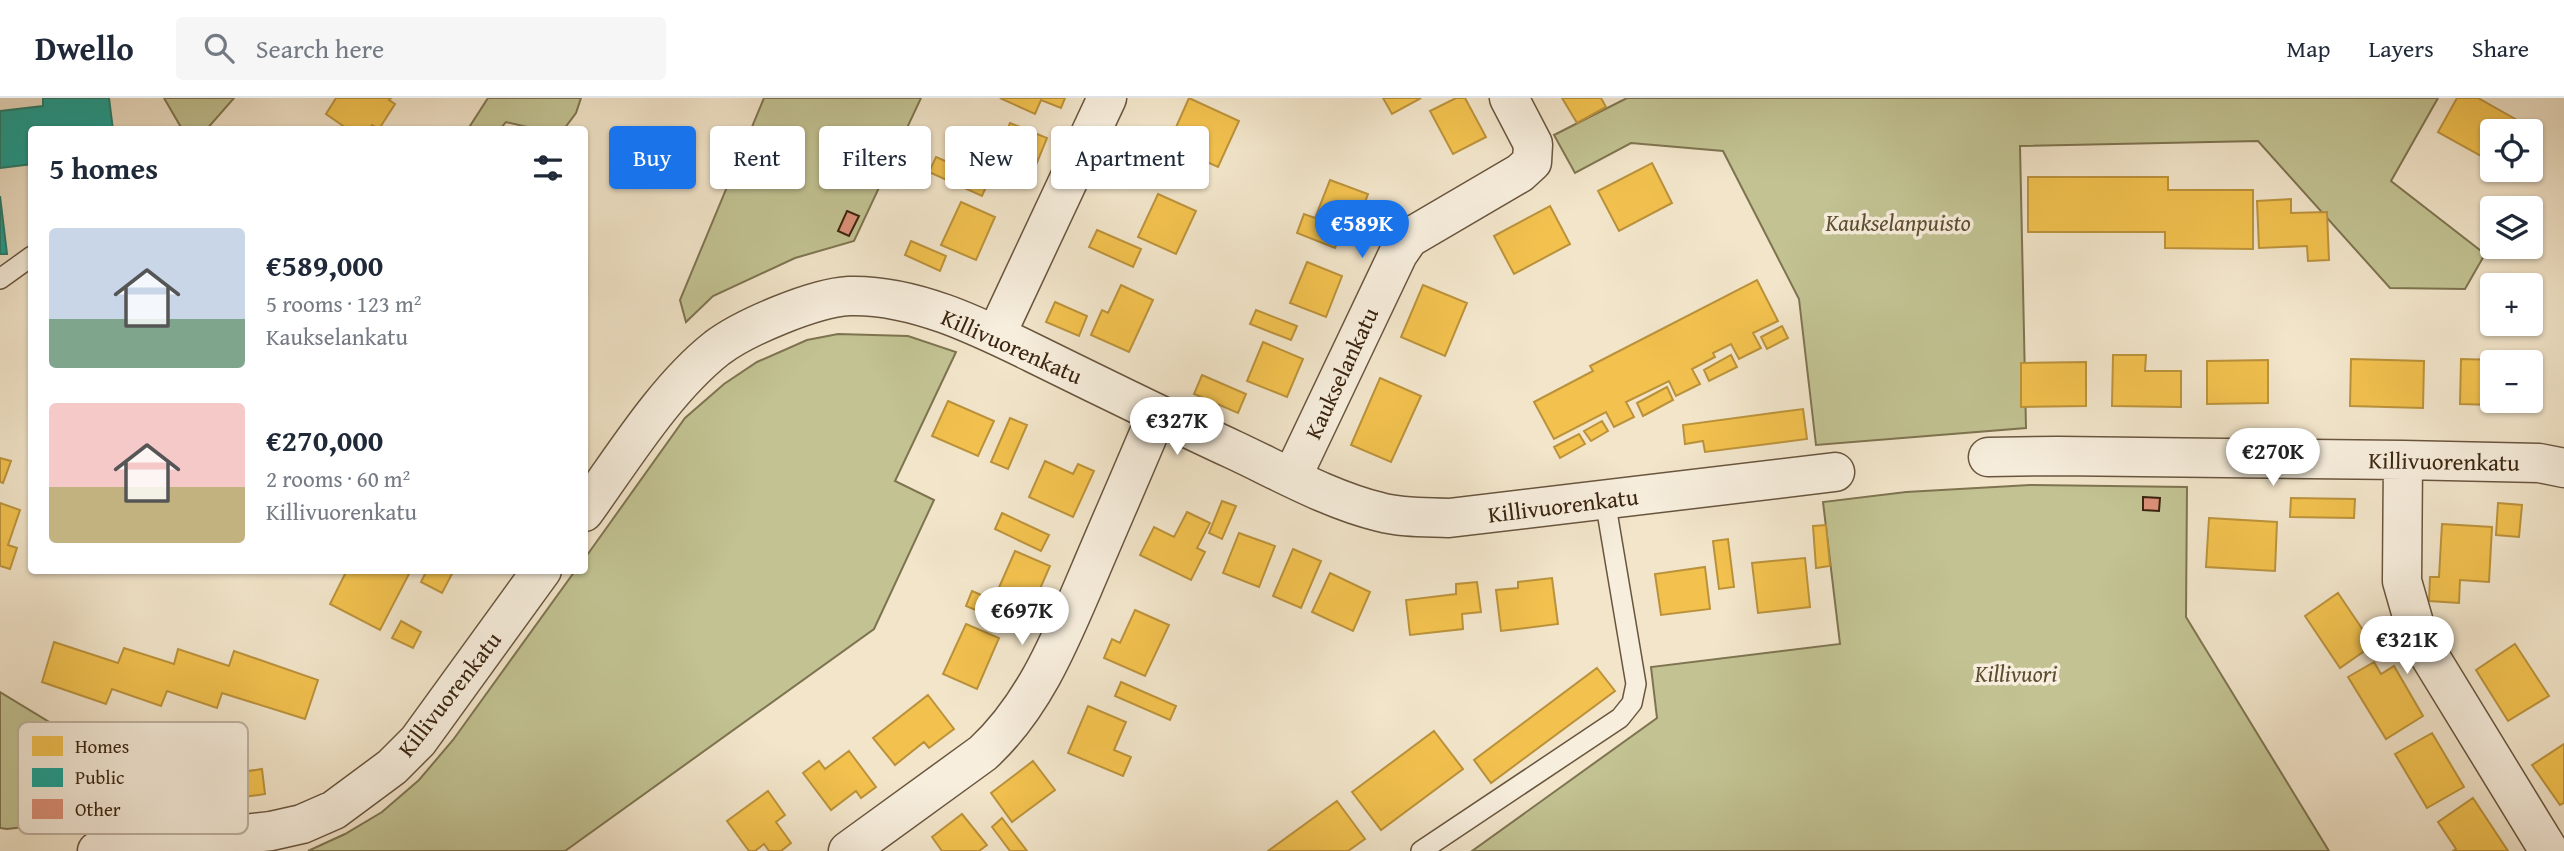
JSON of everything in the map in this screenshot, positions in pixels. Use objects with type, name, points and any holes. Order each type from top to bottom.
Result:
[{"type":"street","points":[[996,335],[1107,98]]},
{"type":"street","name":"Kaukselankatu","points":[[1292,477],[1398,254],[1409,238],[1520,173],[1532,162],[1533,144],[1509,98]]},
{"type":"street","name":"Killivuorenkatu","points":[[588,499],[598,467],[718,348],[762,324],[806,306],[848,296],[889,299],[930,310],[996,335],[1292,477],[1346,501],[1381,512],[1448,518],[1835,472]]},
{"type":"street","points":[[848,851],[983,753],[1002,736],[1019,715],[1035,691],[1081,592],[1157,414]]},
{"type":"street","name":"Killivuorenkatu","points":[[1988,457],[2403,460],[2539,463],[2564,468]]},
{"type":"street","points":[[2403,460],[2402,581],[2418,638],[2549,851]]},
{"type":"street","name":"Killivuorenkatu","points":[[248,834],[302,824],[334,810],[393,767],[418,740],[539,574]]},
{"type":"street","name":"Killivuorenkatu","points":[[97,851],[245,834]]},
{"type":"lane","points":[[0,279],[28,259]]},
{"type":"lane","points":[[1422,851],[1620,718],[1632,703],[1636,684],[1605,500]]},
{"type":"green space","points":[[164,98],[234,98],[210,126],[180,126]]},
{"type":"green space","points":[[488,98],[581,98],[576,113],[566,126],[523,126],[506,122],[503,126],[470,126]]},
{"type":"green space","points":[[764,98],[921,98],[908,126],[819,126],[819,189],[878,189],[854,241],[795,258],[713,296],[686,322],[680,300],[726,189],[805,189],[805,126],[752,126]]},
{"type":"green space","name":"Kaukselanpuisto","points":[[1627,98],[2438,98],[2391,181],[2480,250],[2482,259],[2465,289],[2390,288],[2258,141],[2020,146],[2026,428],[1816,445],[1799,299],[1723,151],[1631,143],[1575,173],[1554,135]]},
{"type":"green space","points":[[838,334],[908,336],[956,352],[895,481],[934,500],[874,629],[565,851],[308,851],[345,834],[382,812],[419,780],[453,740],[573,574],[588,574],[588,554],[685,418],[724,384],[757,362],[807,340]]},
{"type":"green space","name":"Killivuori","points":[[2030,485],[2187,487],[2186,617],[2329,851],[1472,851],[1657,718],[1651,667],[1840,644],[1823,502],[1906,492]]},
{"type":"green space","points":[[0,692],[49,722],[18,722],[18,828],[0,828]]},
{"type":"building: Homes","points":[[336,98],[391,98],[389,100],[395,104],[381,126],[343,126],[326,114]]},
{"type":"building: Homes","points":[[1000,98],[1065,98],[1061,108],[1041,100],[1035,114]]},
{"type":"building: Homes","points":[[1189,98],[1239,121],[1218,167],[1209,163],[1209,126],[1177,126]]},
{"type":"building: Homes","points":[[1383,98],[1421,98],[1392,114]]},
{"type":"building: Homes","points":[[1456,98],[1465,98],[1486,137],[1453,154],[1430,111]]},
{"type":"building: Homes","points":[[1562,98],[1601,98],[1606,107],[1577,123]]},
{"type":"building: Homes","points":[[2457,98],[2478,98],[2515,119],[2480,119],[2480,155],[2438,132]]},
{"type":"building: Homes","points":[[1037,134],[1047,138],[1037,162]]},
{"type":"building: Homes","points":[[936,157],[945,161],[945,179],[931,173]]},
{"type":"building: Homes","points":[[1652,163],[1672,203],[1619,231],[1598,191]]},
{"type":"building: Homes","points":[[2028,177],[2168,177],[2168,190],[2253,190],[2253,249],[2165,248],[2165,232],[2028,232]]},
{"type":"building: Homes","points":[[1330,180],[1368,194],[1353,235],[1342,231],[1335,248],[1297,233],[1304,214],[1315,218]]},
{"type":"building: Homes","points":[[967,189],[985,189],[982,196]]},
{"type":"building: Homes","points":[[1158,194],[1196,211],[1176,254],[1138,237]]},
{"type":"building: Homes","points":[[2291,199],[2291,213],[2327,212],[2329,260],[2308,261],[2307,246],[2259,248],[2257,201]]},
{"type":"building: Homes","points":[[961,202],[995,217],[976,260],[941,245]]},
{"type":"building: Homes","points":[[1550,206],[1570,244],[1514,274],[1494,236]]},
{"type":"building: Homes","points":[[1097,230],[1141,249],[1133,267],[1089,247]]},
{"type":"building: Homes","points":[[911,241],[946,256],[940,271],[905,255]]},
{"type":"building: Homes","points":[[1307,262],[1342,276],[1326,317],[1290,303]]},
{"type":"building: Homes","points":[[1757,280],[1778,321],[1753,333],[1761,348],[1739,359],[1731,344],[1713,353],[1715,357],[1692,369],[1700,384],[1676,396],[1669,381],[1626,402],[1634,417],[1614,427],[1606,412],[1554,439],[1534,402],[1593,371],[1590,366]]},
{"type":"building: Homes","points":[[1121,285],[1153,300],[1129,352],[1091,335],[1102,310],[1108,313]]},
{"type":"building: Homes","points":[[1423,285],[1467,303],[1445,356],[1401,337]]},
{"type":"building: Homes","points":[[1055,302],[1087,316],[1079,336],[1046,322]]},
{"type":"building: Homes","points":[[1256,310],[1297,326],[1291,340],[1250,324]]},
{"type":"building: Homes","points":[[1782,326],[1788,338],[1767,349],[1761,337]]},
{"type":"building: Homes","points":[[1263,342],[1303,359],[1287,397],[1247,381]]},
{"type":"building: Homes","points":[[1731,355],[1737,367],[1709,381],[1704,370]]},
{"type":"building: Homes","points":[[2113,355],[2146,355],[2145,371],[2181,371],[2181,407],[2112,406]]},
{"type":"building: Homes","points":[[2351,359],[2424,361],[2423,408],[2350,406]]},
{"type":"building: Homes","points":[[2461,359],[2480,360],[2480,405],[2460,404]]},
{"type":"building: Homes","points":[[2268,360],[2268,403],[2207,404],[2207,361]]},
{"type":"building: Homes","points":[[2086,362],[2086,406],[2021,407],[2021,363]]},
{"type":"building: Homes","points":[[1202,375],[1246,394],[1238,413],[1194,394]]},
{"type":"building: Homes","points":[[1380,378],[1421,396],[1391,462],[1351,445]]},
{"type":"building: Homes","points":[[1667,387],[1673,400],[1643,416],[1637,403]]},
{"type":"building: Homes","points":[[948,401],[994,421],[978,456],[932,436]]},
{"type":"building: Homes","points":[[1803,409],[1807,439],[1705,452],[1703,441],[1685,444],[1683,425]]},
{"type":"building: Homes","points":[[1010,418],[1027,425],[1008,469],[991,462]]},
{"type":"building: Homes","points":[[1602,421],[1608,431],[1591,441],[1584,431]]},
{"type":"building: Homes","points":[[1579,434],[1585,444],[1560,458],[1554,447]]},
{"type":"building: Homes","points":[[0,458],[11,461],[3,483],[0,482]]},
{"type":"building: Homes","points":[[1045,461],[1073,474],[1078,464],[1094,471],[1073,517],[1029,497]]},
{"type":"building: Homes","points":[[2291,498],[2355,499],[2354,518],[2290,517]]},
{"type":"building: Homes","points":[[1222,501],[1236,506],[1222,539],[1209,533]]},
{"type":"building: Homes","points":[[0,503],[20,510],[8,545],[17,548],[10,569],[0,566]]},
{"type":"building: Homes","points":[[2498,503],[2522,505],[2519,537],[2496,535]]},
{"type":"building: Homes","points":[[1187,512],[1210,523],[1197,548],[1205,552],[1191,580],[1140,555],[1154,527],[1174,537]]},
{"type":"building: Homes","points":[[1002,513],[1049,535],[1041,551],[995,529]]},
{"type":"building: Homes","points":[[2209,518],[2277,522],[2275,571],[2206,567]]},
{"type":"building: Homes","points":[[2442,524],[2492,527],[2489,582],[2460,580],[2459,603],[2429,601],[2430,577],[2439,577]]},
{"type":"building: Homes","points":[[1826,525],[1830,566],[1816,568],[1813,526]]},
{"type":"building: Homes","points":[[1239,533],[1275,546],[1259,587],[1223,573]]},
{"type":"building: Homes","points":[[1728,539],[1734,587],[1719,589],[1713,541]]},
{"type":"building: Homes","points":[[1293,549],[1321,561],[1301,608],[1273,596]]},
{"type":"building: Homes","points":[[1015,551],[1050,566],[1032,607],[997,592]]},
{"type":"building: Homes","points":[[1805,558],[1810,607],[1758,613],[1752,563]]},
{"type":"building: Homes","points":[[1705,567],[1710,609],[1661,615],[1655,574]]},
{"type":"building: Homes","points":[[1330,573],[1370,592],[1353,631],[1312,612]]},
{"type":"building: Homes","points":[[345,574],[409,574],[380,630],[330,604]]},
{"type":"building: Homes","points":[[425,574],[452,574],[442,593],[421,582]]},
{"type":"building: Homes","points":[[1552,578],[1558,624],[1501,631],[1496,590],[1518,588],[1518,582]]},
{"type":"building: Homes","points":[[1477,582],[1481,612],[1462,614],[1463,629],[1410,635],[1406,600],[1456,594],[1456,584]]},
{"type":"building: Homes","points":[[972,591],[1011,608],[1004,622],[966,606]]},
{"type":"building: Homes","points":[[2338,593],[2373,645],[2340,668],[2305,616]]},
{"type":"building: Homes","points":[[1135,610],[1169,625],[1145,676],[1104,658],[1112,639],[1120,643]]},
{"type":"building: Homes","points":[[401,621],[421,632],[413,648],[392,638]]},
{"type":"building: Homes","points":[[966,624],[999,638],[977,689],[943,674]]},
{"type":"building: Homes","points":[[54,642],[118,663],[124,648],[174,664],[178,649],[229,666],[234,651],[318,680],[305,719],[222,693],[217,708],[167,691],[161,706],[112,689],[106,704],[42,682]]},
{"type":"building: Homes","points":[[2515,644],[2549,696],[2508,721],[2476,670]]},
{"type":"building: Homes","points":[[2374,662],[2381,674],[2394,666],[2423,716],[2386,739],[2348,677]]},
{"type":"building: Homes","points":[[1597,668],[1615,691],[1491,783],[1474,760]]},
{"type":"building: Homes","points":[[1121,682],[1176,706],[1170,720],[1115,696]]},
{"type":"building: Homes","points":[[928,695],[954,729],[929,748],[924,742],[895,765],[873,738]]},
{"type":"building: Homes","points":[[1088,706],[1126,722],[1114,750],[1131,757],[1123,776],[1068,753]]},
{"type":"building: Homes","points":[[1434,731],[1463,769],[1381,830],[1352,792]]},
{"type":"building: Homes","points":[[2432,733],[2464,787],[2427,808],[2395,754]]},
{"type":"building: Homes","points":[[2564,744],[2564,803],[2560,805],[2532,765]]},
{"type":"building: Homes","points":[[849,751],[876,787],[861,798],[856,791],[831,810],[803,773],[819,761],[825,769]]},
{"type":"building: Homes","points":[[1033,761],[1055,790],[1012,822],[991,793]]},
{"type":"building: Homes","points":[[262,769],[265,794],[248,797],[248,771]]},
{"type":"building: Homes","points":[[768,791],[785,815],[776,822],[791,843],[781,851],[769,851],[764,844],[755,851],[749,851],[727,821]]},
{"type":"building: Homes","points":[[2473,798],[2508,851],[2453,851],[2456,849],[2438,822]]},
{"type":"building: Homes","points":[[1337,801],[1365,839],[1348,851],[1268,851]]},
{"type":"building: Homes","points":[[962,814],[987,845],[979,851],[942,851],[932,837]]},
{"type":"building: Homes","points":[[1002,818],[1027,851],[1010,851],[992,827]]},
{"type":"building: Public","points":[[43,98],[109,98],[112,126],[28,126],[28,164],[0,168],[0,111],[43,106]]},
{"type":"building: Public","points":[[0,196],[7,254],[0,254]]},
{"type":"building: Other","points":[[847,211],[859,216],[849,236],[838,231]]},
{"type":"building: Other","points":[[2143,497],[2160,498],[2159,511],[2143,510]]}]
